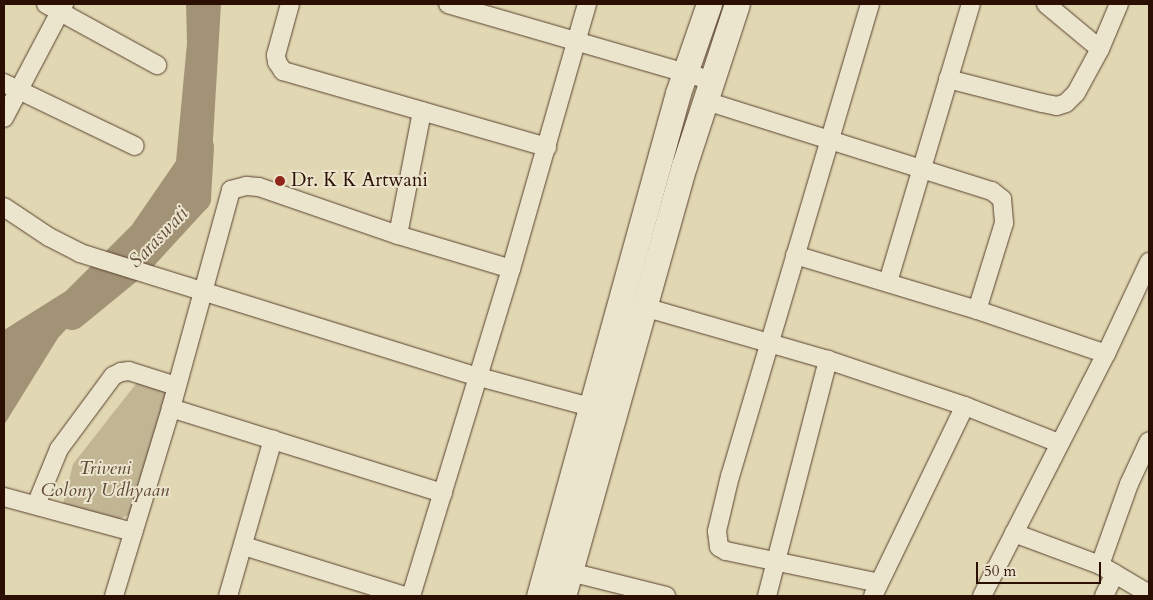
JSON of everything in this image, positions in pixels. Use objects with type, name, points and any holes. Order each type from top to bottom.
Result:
[{"type":"main road","points":[[563,596],[570,572],[602,411],[684,72],[709,4]]},
{"type":"main road","points":[[539,596],[602,411],[644,307],[684,166],[737,4]]},
{"type":"street","points":[[290,4],[276,55],[277,62],[283,71],[547,147]]},
{"type":"street","points":[[448,4],[684,72],[710,91],[828,141],[922,168],[992,191],[1002,199],[1004,223],[977,310]]},
{"type":"street","points":[[411,596],[479,377],[587,4]]},
{"type":"street","points":[[870,4],[768,344],[717,531],[719,548],[776,561],[876,590],[966,406]]},
{"type":"street","points":[[888,282],[970,4]]},
{"type":"street","points":[[1046,4],[1100,49]]},
{"type":"street","points":[[948,78],[1057,106],[1066,103],[1076,93],[1100,49],[1119,4]]},
{"type":"street","points":[[4,118],[11,87],[56,6],[157,65]]},
{"type":"street","points":[[11,87],[135,146]]},
{"type":"street","points":[[398,235],[422,111]]},
{"type":"street","points":[[114,596],[171,408],[232,190],[246,186],[260,187],[398,235],[511,269]]},
{"type":"street","points":[[4,207],[49,237],[80,252],[479,377],[602,411]]},
{"type":"street","points":[[795,255],[977,310],[1106,354]]},
{"type":"street","points":[[982,596],[1059,443],[1145,282],[1149,262]]},
{"type":"street","points":[[644,307],[828,360],[966,406],[1059,443]]},
{"type":"street","points":[[767,596],[828,360]]},
{"type":"street","points":[[36,505],[59,449],[113,376],[120,372],[129,371],[176,386]]},
{"type":"street","points":[[171,408],[443,493]]},
{"type":"street","points":[[228,596],[244,546],[272,439]]},
{"type":"street","points":[[1104,596],[1108,569],[1129,484],[1149,441]]},
{"type":"street","points":[[4,497],[133,532]]},
{"type":"street","points":[[1014,533],[1108,569],[1149,594]]},
{"type":"street","points":[[244,546],[405,596]]},
{"type":"street","points":[[570,572],[666,596]]},
{"type":"green space","name":"Triveni Colony Udhyaan","points":[[139,380],[168,390],[132,513],[118,520],[63,504],[73,464]]},
{"type":"shaded area","points":[[186,4],[221,4],[211,173],[58,338],[4,425],[4,330],[66,291],[132,225],[176,161],[187,43]]},
{"type":"waterway","name":"Saraswati","points":[[72,315],[138,261],[196,198],[199,147]]},
{"type":"place","name":"Dr. K K Artwani","points":[[280,181]]}]
